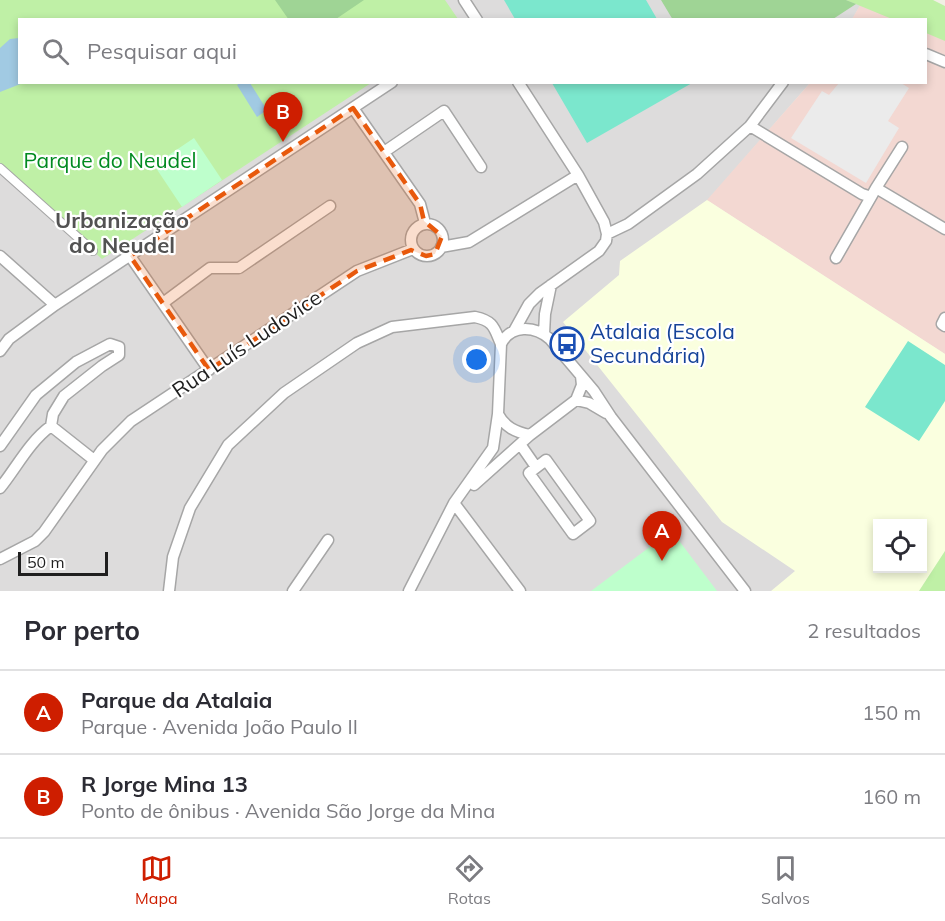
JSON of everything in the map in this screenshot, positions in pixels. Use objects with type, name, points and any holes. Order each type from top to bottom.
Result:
[{"type":"street","points":[[464,0],[476,18]]},
{"type":"street","points":[[927,54],[945,62]]},
{"type":"street","points":[[0,351],[9,339],[55,305],[389,84]]},
{"type":"street","points":[[514,331],[529,304],[540,293],[599,251],[606,241],[607,234],[604,222],[578,175],[519,84]]},
{"type":"street","points":[[607,234],[628,224],[698,174],[750,126],[782,84]]},
{"type":"street","points":[[353,108],[420,204],[425,223]]},
{"type":"street","points":[[384,152],[444,111],[481,167]]},
{"type":"street","points":[[750,126],[862,194],[873,192],[945,229]]},
{"type":"street","points":[[836,258],[873,192],[902,147]]},
{"type":"street","points":[[0,168],[93,251]]},
{"type":"street","points":[[441,247],[469,242],[578,175]]},
{"type":"street","points":[[163,303],[210,268],[238,268],[330,206]]},
{"type":"street","points":[[431,224],[440,230],[441,247],[435,254],[426,256],[417,253],[411,244],[412,233],[420,225],[431,224]]},
{"type":"street","name":"Rua Luís Ludovice","points":[[0,559],[36,541],[45,532],[94,460],[131,421],[357,271],[413,249]]},
{"type":"street","points":[[0,256],[55,305]]},
{"type":"street","points":[[130,256],[209,370]]},
{"type":"street","points":[[544,334],[551,285]]},
{"type":"street","points":[[169,591],[173,557],[190,508],[228,445],[285,393],[357,343],[392,327],[475,317],[492,324],[501,344]]},
{"type":"street","points":[[945,318],[942,324],[945,326]]},
{"type":"street","points":[[409,591],[454,503],[493,448],[498,414],[501,344],[504,338],[520,329],[533,330],[550,339],[594,391],[611,417],[745,591]]},
{"type":"street","points":[[0,446],[36,395],[44,388],[76,362],[110,344],[119,347],[118,355],[64,396],[53,414],[51,426],[33,442],[0,488]]},
{"type":"street","points":[[454,503],[530,435],[576,400],[582,385],[580,376]]},
{"type":"street","points":[[576,400],[589,403],[611,417]]},
{"type":"street","points":[[498,414],[502,422],[510,429],[530,435]]},
{"type":"street","points":[[0,482],[20,453],[45,426],[51,426],[94,460]]},
{"type":"street","points":[[520,444],[536,467]]},
{"type":"street","points":[[546,460],[590,521],[573,534],[529,473],[536,467],[546,460]]},
{"type":"street","points":[[454,503],[520,591]]},
{"type":"street","points":[[293,591],[328,540]]},
{"type":"highlighted area","points":[[353,108],[420,204],[424,221],[442,236],[435,254],[426,256],[411,250],[357,271],[209,370],[130,256]]},
{"type":"shaded area","points":[[0,0],[863,0],[853,18],[18,18],[18,84],[809,84],[708,200],[693,228],[820,591],[0,591]]},
{"type":"shaded area","points":[[863,0],[945,23],[945,354],[707,200],[809,84],[927,84],[927,18],[853,18]]},
{"type":"shaded area","points":[[838,84],[903,84],[909,88],[888,121],[899,128],[866,183],[791,138],[822,91],[829,95]]},
{"type":"shaded area","points":[[707,200],[945,354],[945,551],[919,591],[771,591],[795,571],[722,522],[563,322],[619,275],[620,261]]},
{"type":"green space","name":"Parque do Neudel","points":[[0,0],[445,0],[457,18],[18,18],[18,84],[369,84],[102,259],[0,167]]},
{"type":"green space","points":[[275,0],[364,0],[337,18],[288,18]]},
{"type":"green space","points":[[504,0],[646,0],[656,18],[514,18]]},
{"type":"green space","points":[[661,0],[846,0],[856,4],[835,18],[672,18]]},
{"type":"green space","points":[[846,0],[933,0],[945,6],[945,41],[927,33],[927,18],[890,18]]},
{"type":"green space","points":[[553,84],[690,84],[587,143]]},
{"type":"green space","points":[[194,138],[222,180],[182,207],[154,165]]},
{"type":"green space","points":[[908,341],[945,365],[945,401],[919,441],[865,407]]},
{"type":"green space","points":[[671,531],[717,591],[591,591]]},
{"type":"green space","points":[[945,551],[945,591],[919,591]]},
{"type":"water","points":[[18,38],[18,84],[20,84],[0,92],[0,48],[10,39]]},
{"type":"water","points":[[251,84],[267,110],[257,117],[237,85]]},
{"type":"place","name":"R Jorge Mina 13","points":[[283,142]]},
{"type":"place","name":"Atalaia (Escola Secundária)","points":[[567,344]]},
{"type":"place","name":"Parque da Atalaia","points":[[662,561]]},
{"type":"district","name":"Urbanização do Neudel","points":[[122,232]]}]
